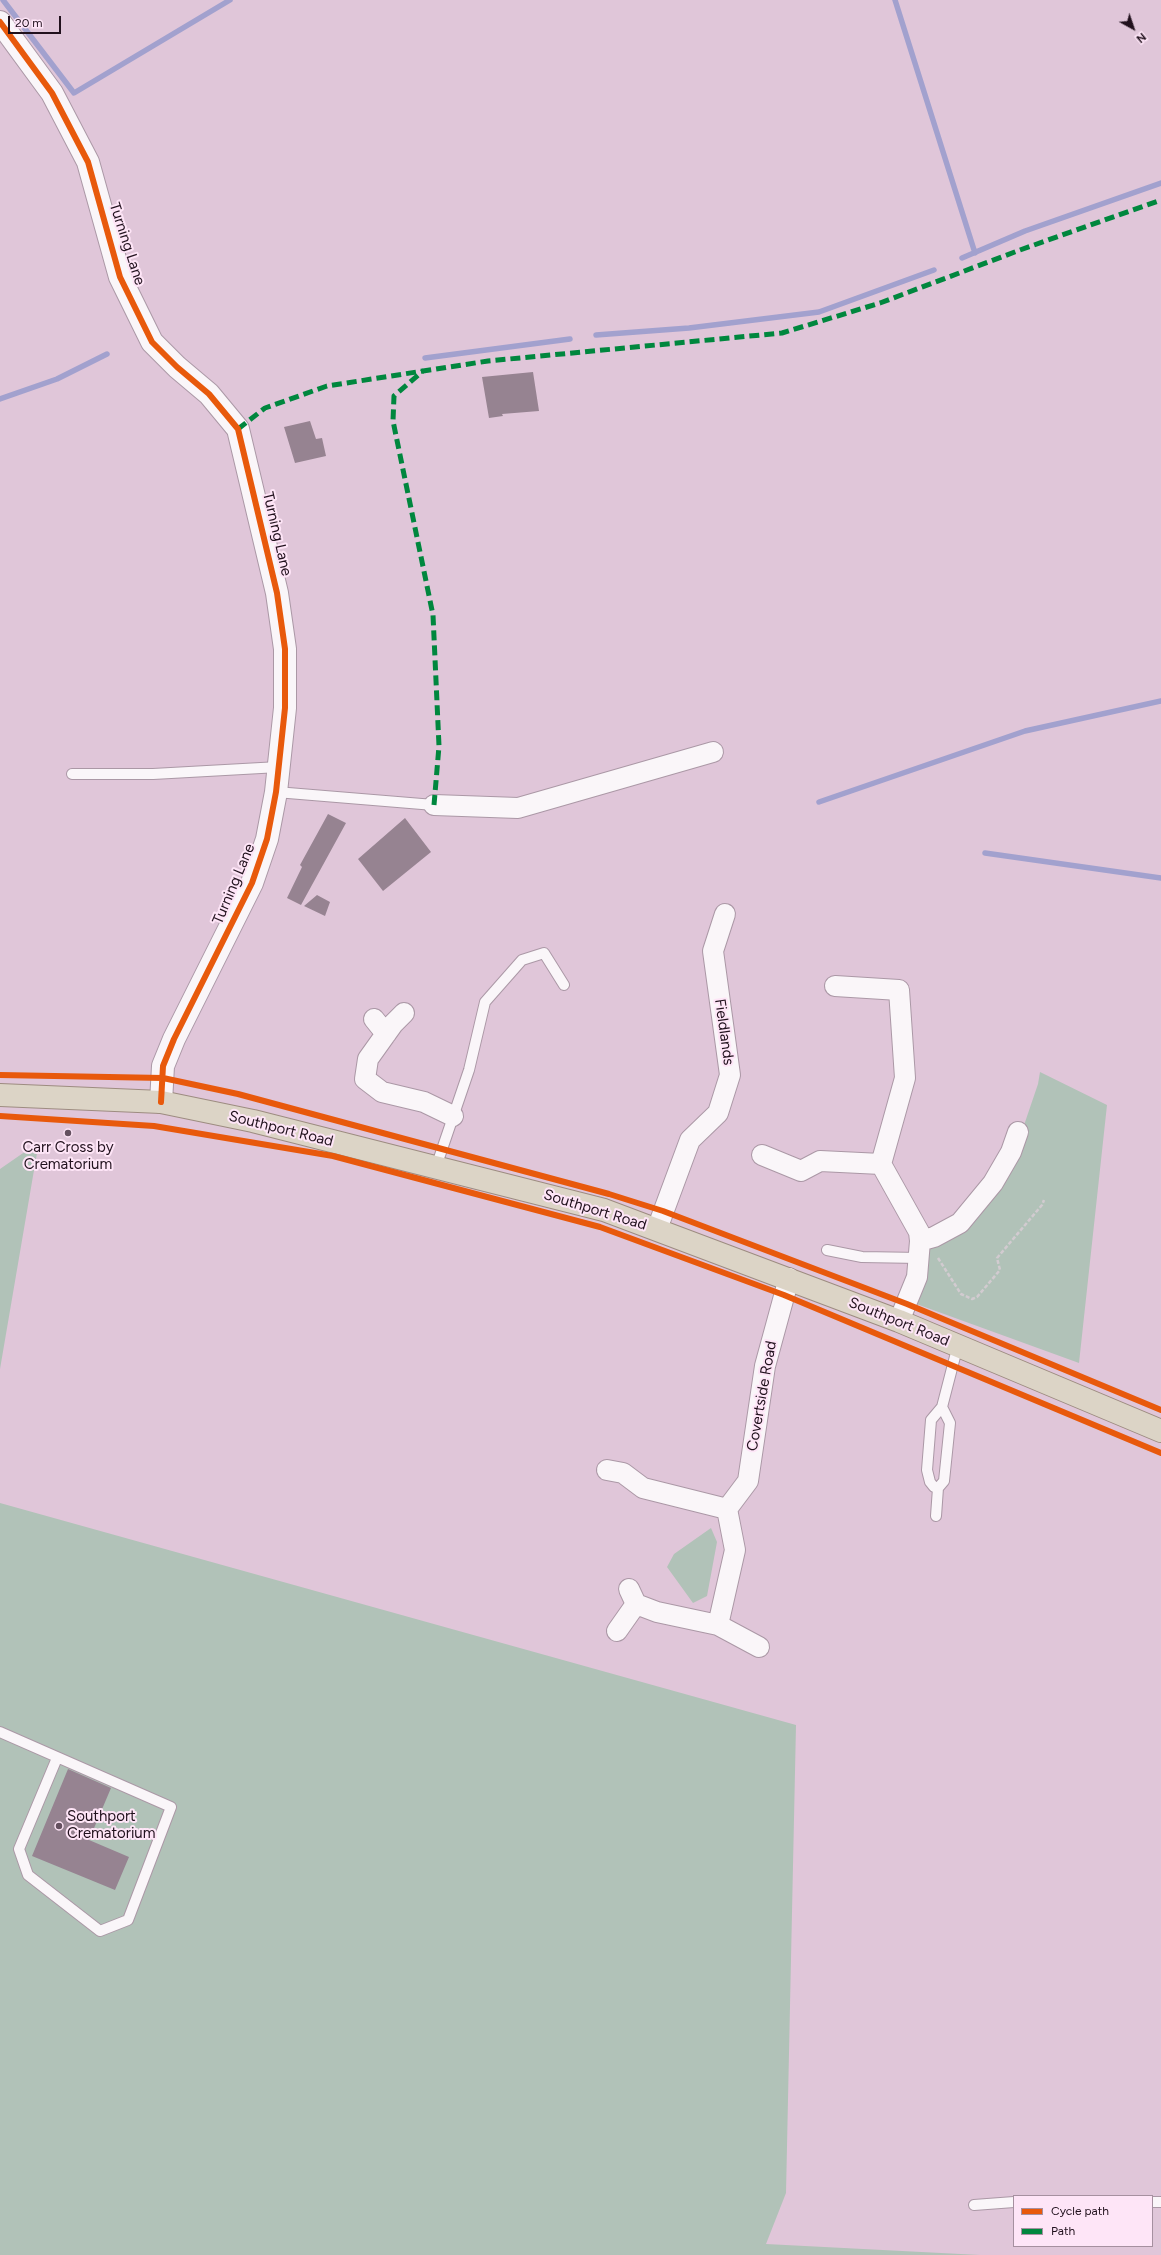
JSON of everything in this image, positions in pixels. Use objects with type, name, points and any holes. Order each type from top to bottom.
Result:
[{"type":"highway","name":"Southport Road","points":[[0,1095],[161,1102],[253,1121],[604,1210],[789,1278],[899,1321],[1161,1431]]},
{"type":"street","name":"Turning Lane","points":[[0,22],[52,93],[88,162],[120,277],[152,342],[177,367],[209,394],[238,429],[278,594],[285,649],[285,708],[276,792],[267,839],[252,883],[174,1039],[163,1066],[161,1102]]},
{"type":"street","points":[[434,806],[518,808],[713,752]]},
{"type":"street","name":"Fieldlands","points":[[656,1229],[690,1140],[718,1113],[730,1075],[713,951],[725,914]]},
{"type":"street","points":[[835,986],[898,990],[905,1078],[881,1164],[919,1232],[920,1249],[917,1277],[899,1321]]},
{"type":"street","points":[[404,1013],[386,1034],[368,1060],[365,1079],[382,1092],[424,1102],[454,1116]]},
{"type":"street","points":[[374,1019],[386,1034]]},
{"type":"street","points":[[920,1249],[934,1237],[960,1223],[993,1183],[1011,1152],[1018,1132]]},
{"type":"street","points":[[762,1155],[801,1171],[820,1161],[881,1164]]},
{"type":"street","name":"Covertside Road","points":[[726,1509],[748,1481],[764,1366],[789,1278]]},
{"type":"street","points":[[607,1470],[623,1473],[643,1488],[726,1509],[735,1550],[718,1625]]},
{"type":"street","points":[[617,1631],[633,1597],[657,1612],[718,1625],[759,1647]]},
{"type":"lane","points":[[72,774],[153,774],[279,767]]},
{"type":"lane","points":[[276,792],[434,806]]},
{"type":"lane","points":[[436,1167],[469,1070],[485,1002],[522,960],[544,953],[564,985]]},
{"type":"lane","points":[[828,1250],[862,1257],[920,1249]]},
{"type":"lane","points":[[938,1488],[934,1487],[930,1482],[927,1470],[932,1420],[942,1407],[958,1345]]},
{"type":"lane","points":[[936,1516],[938,1488],[944,1481],[950,1423],[942,1407]]},
{"type":"lane","points":[[0,1732],[171,1807],[128,1920],[100,1931],[28,1875],[19,1849],[57,1758]]},
{"type":"lane","points":[[974,2205],[1013,2202]]},
{"type":"path","points":[[920,1249],[939,1260],[951,1282],[961,1294],[972,1299],[977,1297],[1000,1270],[997,1258],[1042,1205],[1044,1200]]},
{"type":"green space","points":[[1040,1072],[1107,1105],[1079,1363],[911,1302],[923,1247],[936,1239],[1021,1134],[1038,1084]]},
{"type":"green space","points":[[39,1142],[33,1176],[0,1369],[0,1169]]},
{"type":"green space","points":[[0,1503],[796,1725],[786,2193],[766,2244],[980,2255],[0,2255]]},
{"type":"green space","points":[[711,1528],[717,1542],[707,1596],[693,1603],[667,1567],[674,1554]]},
{"type":"building","points":[[533,372],[539,411],[502,414],[503,416],[489,418],[482,377]]},
{"type":"building","points":[[310,421],[316,439],[322,438],[326,456],[295,463],[284,427]]},
{"type":"building","points":[[328,814],[346,823],[301,905],[287,898],[302,867],[300,865]]},
{"type":"building","points":[[405,818],[431,852],[383,891],[358,859]]},
{"type":"building","points":[[317,895],[330,902],[325,916],[304,906]]},
{"type":"building","name":"Southport Crematorium","points":[[68,1769],[111,1788],[89,1840],[129,1857],[115,1890],[32,1856]]},
{"type":"waterway","points":[[3,0],[74,93],[230,0]]},
{"type":"waterway","points":[[895,0],[975,253]]},
{"type":"waterway","points":[[962,258],[1025,231],[1161,183]]},
{"type":"waterway","points":[[596,335],[689,328],[819,312],[934,270]]},
{"type":"waterway","points":[[425,358],[570,339]]},
{"type":"waterway","points":[[0,399],[57,379],[107,354]]},
{"type":"waterway","points":[[819,802],[1025,731],[1161,701]]},
{"type":"waterway","points":[[985,853],[1161,878]]},
{"type":"marked path","points":[[434,805],[439,746],[433,615],[393,421],[394,396],[423,371],[488,361],[782,333],[880,303],[1020,250],[1161,200]]},
{"type":"marked path","points":[[238,429],[265,408],[327,386],[423,371]]},
{"type":"cycle path","points":[[0,22],[52,93],[88,162],[120,277],[152,342],[177,367],[209,394],[238,429],[277,593],[285,649],[285,708],[276,792],[267,839],[252,883],[174,1039],[163,1066],[161,1102]]},
{"type":"cycle path","points":[[0,1075],[163,1078],[238,1094],[609,1194],[663,1211],[907,1304],[1161,1410]]},
{"type":"cycle path","points":[[0,1116],[154,1126],[333,1156],[600,1227],[784,1295],[1161,1453]]},
{"type":"place","name":"Carr Cross by Crematorium","points":[[68,1133]]},
{"type":"place","name":"Southport Crematorium","points":[[59,1826]]}]
